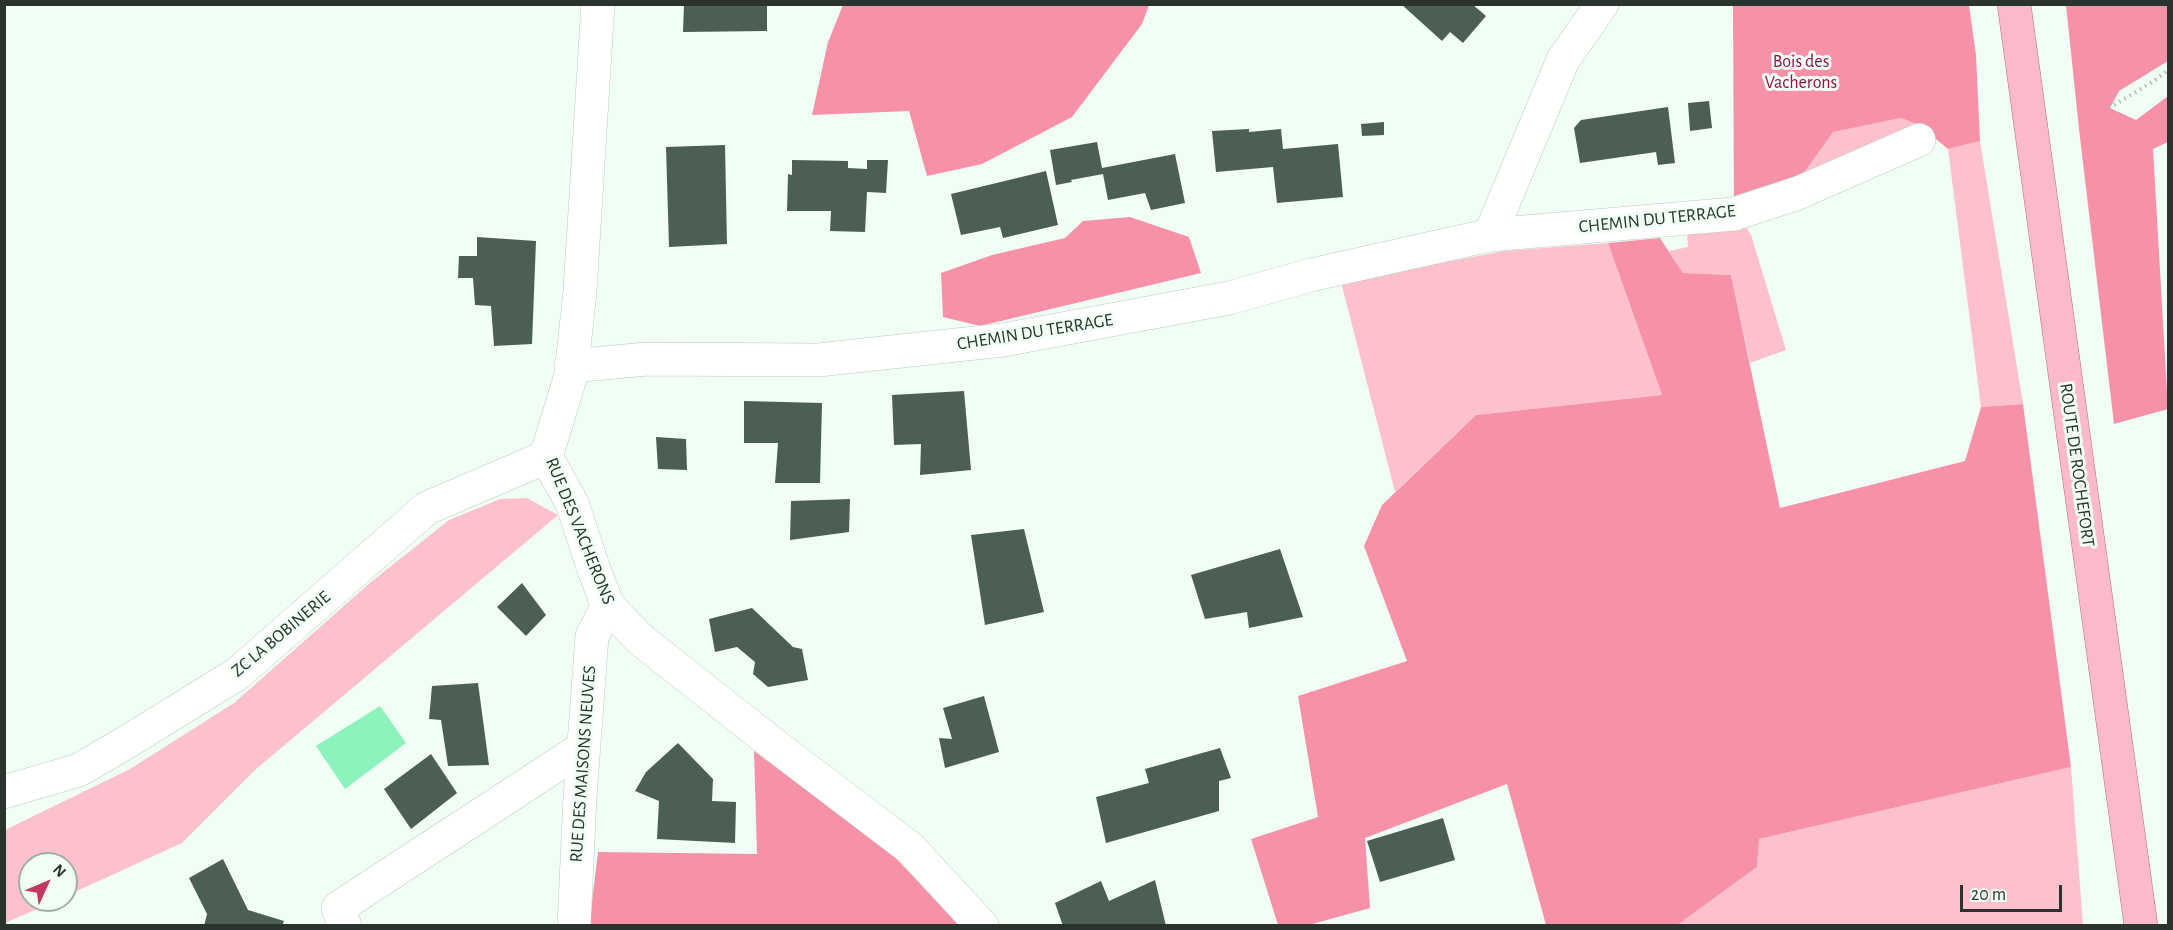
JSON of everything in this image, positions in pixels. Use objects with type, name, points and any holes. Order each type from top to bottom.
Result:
[{"type":"main road","name":"ROUTE DE ROCHEFORT","points":[[2014,4],[2141,926]]},
{"type":"street","name":"RUE DES VACHERONS","points":[[598,4],[580,291],[571,375],[546,457],[572,503],[608,606],[641,640],[910,848],[982,926]]},
{"type":"street","points":[[1490,235],[1563,60],[1602,4]]},
{"type":"street","name":"CHEMIN DU TERRAGE","points":[[572,366],[647,359],[818,360],[1003,340],[1229,297],[1311,275],[1490,235],[1734,214],[1798,193],[1919,140]]},
{"type":"street","name":"ZC LA BOBINERIE","points":[[4,792],[80,770],[237,674],[427,508],[546,457]]},
{"type":"street","name":"RUE DES MAISONS NEUVES","points":[[574,926],[592,636],[608,606]]},
{"type":"street","points":[[345,926],[338,908],[584,747]]},
{"type":"path","points":[[2109,108],[2169,70]]},
{"type":"shaded area","points":[[1901,118],[1919,125],[1803,174],[1832,132]]},
{"type":"shaded area","points":[[1980,141],[2023,404],[1981,407],[1948,149]]},
{"type":"shaded area","points":[[1744,223],[1751,235],[1786,350],[1750,363],[1731,275],[1683,273],[1669,251],[1688,247],[1687,234]]},
{"type":"shaded area","points":[[1608,243],[1662,395],[1476,415],[1395,492],[1341,282],[1504,251]]},
{"type":"shaded area","points":[[527,498],[558,515],[255,770],[182,843],[78,891],[78,852],[18,852],[18,912],[30,912],[5,923],[5,830],[130,769],[234,703],[371,582],[449,520],[500,499]]},
{"type":"shaded area","points":[[380,706],[406,743],[345,789],[316,746]]},
{"type":"shaded area","points":[[2071,767],[2083,925],[1676,926],[1757,867],[1759,839]]},
{"type":"green space","points":[[843,4],[1149,5],[1142,24],[1072,117],[982,164],[927,176],[909,111],[812,115],[828,42]]},
{"type":"green space","name":"Bois des Vacherons","points":[[1733,5],[1969,5],[1976,55],[1980,141],[1948,149],[1919,125],[1901,118],[1833,132],[1803,174],[1734,214]]},
{"type":"green space","points":[[2066,5],[2168,5],[2168,61],[2119,91],[2110,108],[2136,120],[2168,96],[2168,142],[2153,149],[2168,409],[2114,424],[2079,129]]},
{"type":"green space","points":[[1130,217],[1189,237],[1201,273],[980,326],[943,317],[941,273],[992,255],[1065,238],[1083,221]]},
{"type":"green space","points":[[1660,238],[1683,273],[1731,275],[1780,508],[1965,461],[1981,407],[2023,404],[2071,767],[1759,839],[1757,867],[1676,926],[1546,925],[1507,784],[1365,838],[1370,908],[1309,925],[1278,925],[1251,839],[1318,817],[1298,696],[1407,661],[1364,546],[1382,505],[1476,415],[1662,395],[1608,243]]},
{"type":"green space","points":[[754,751],[884,846],[960,925],[589,926],[598,852],[757,854]]},
{"type":"building","points":[[684,4],[767,4],[767,31],[683,32]]},
{"type":"building","points":[[1401,4],[1472,4],[1486,16],[1463,43],[1450,32],[1442,41]]},
{"type":"building","points":[[1709,101],[1712,128],[1690,131],[1688,103]]},
{"type":"building","points":[[1668,107],[1675,163],[1658,165],[1656,152],[1580,163],[1574,128],[1581,120]]},
{"type":"building","points":[[1384,122],[1384,135],[1362,136],[1361,124]]},
{"type":"building","points":[[1249,129],[1249,132],[1281,129],[1283,149],[1338,144],[1343,197],[1277,203],[1273,167],[1216,172],[1212,131]]},
{"type":"building","points":[[1097,142],[1102,168],[1175,154],[1185,203],[1151,210],[1145,193],[1108,200],[1103,174],[1056,185],[1050,150]]},
{"type":"building","points":[[725,145],[727,244],[669,247],[666,147]]},
{"type":"building","points":[[792,160],[848,161],[848,168],[867,169],[867,160],[888,160],[886,193],[867,192],[865,232],[830,231],[831,211],[787,211],[788,174],[792,175]]},
{"type":"building","points":[[1046,171],[1058,225],[1003,238],[1000,227],[961,235],[951,194]]},
{"type":"building","points":[[477,237],[536,241],[532,344],[494,346],[491,306],[475,305],[473,278],[458,278],[459,256],[477,256]]},
{"type":"building","points":[[964,391],[971,470],[920,475],[921,444],[894,445],[892,395]]},
{"type":"building","points":[[744,401],[822,403],[820,483],[775,483],[778,443],[744,443]]},
{"type":"building","points":[[656,437],[686,439],[687,470],[658,469]]},
{"type":"building","points":[[850,499],[849,532],[790,540],[791,501]]},
{"type":"building","points":[[1024,529],[1044,612],[985,625],[971,535]]},
{"type":"building","points":[[1280,549],[1303,617],[1249,628],[1247,612],[1205,619],[1191,575]]},
{"type":"building","points":[[522,583],[546,615],[526,636],[497,607]]},
{"type":"building","points":[[752,608],[793,647],[802,649],[808,680],[768,687],[753,674],[755,662],[737,647],[715,652],[709,619]]},
{"type":"building","points":[[478,683],[489,765],[448,766],[441,720],[429,719],[432,686]]},
{"type":"building","points":[[984,696],[999,752],[945,768],[939,738],[952,739],[943,708]]},
{"type":"building","points":[[678,743],[713,779],[712,801],[736,802],[735,843],[657,839],[659,801],[635,791],[646,772]]},
{"type":"building","points":[[1220,748],[1231,778],[1219,781],[1219,811],[1106,843],[1096,797],[1149,783],[1145,769]]},
{"type":"building","points":[[431,754],[457,793],[411,829],[384,789]]},
{"type":"building","points":[[1443,818],[1455,860],[1380,882],[1367,841]]},
{"type":"building","points":[[223,859],[248,910],[284,921],[282,926],[204,926],[207,914],[189,878]]},
{"type":"building","points":[[1155,880],[1166,926],[1063,926],[1055,903],[1101,881],[1109,901]]}]
